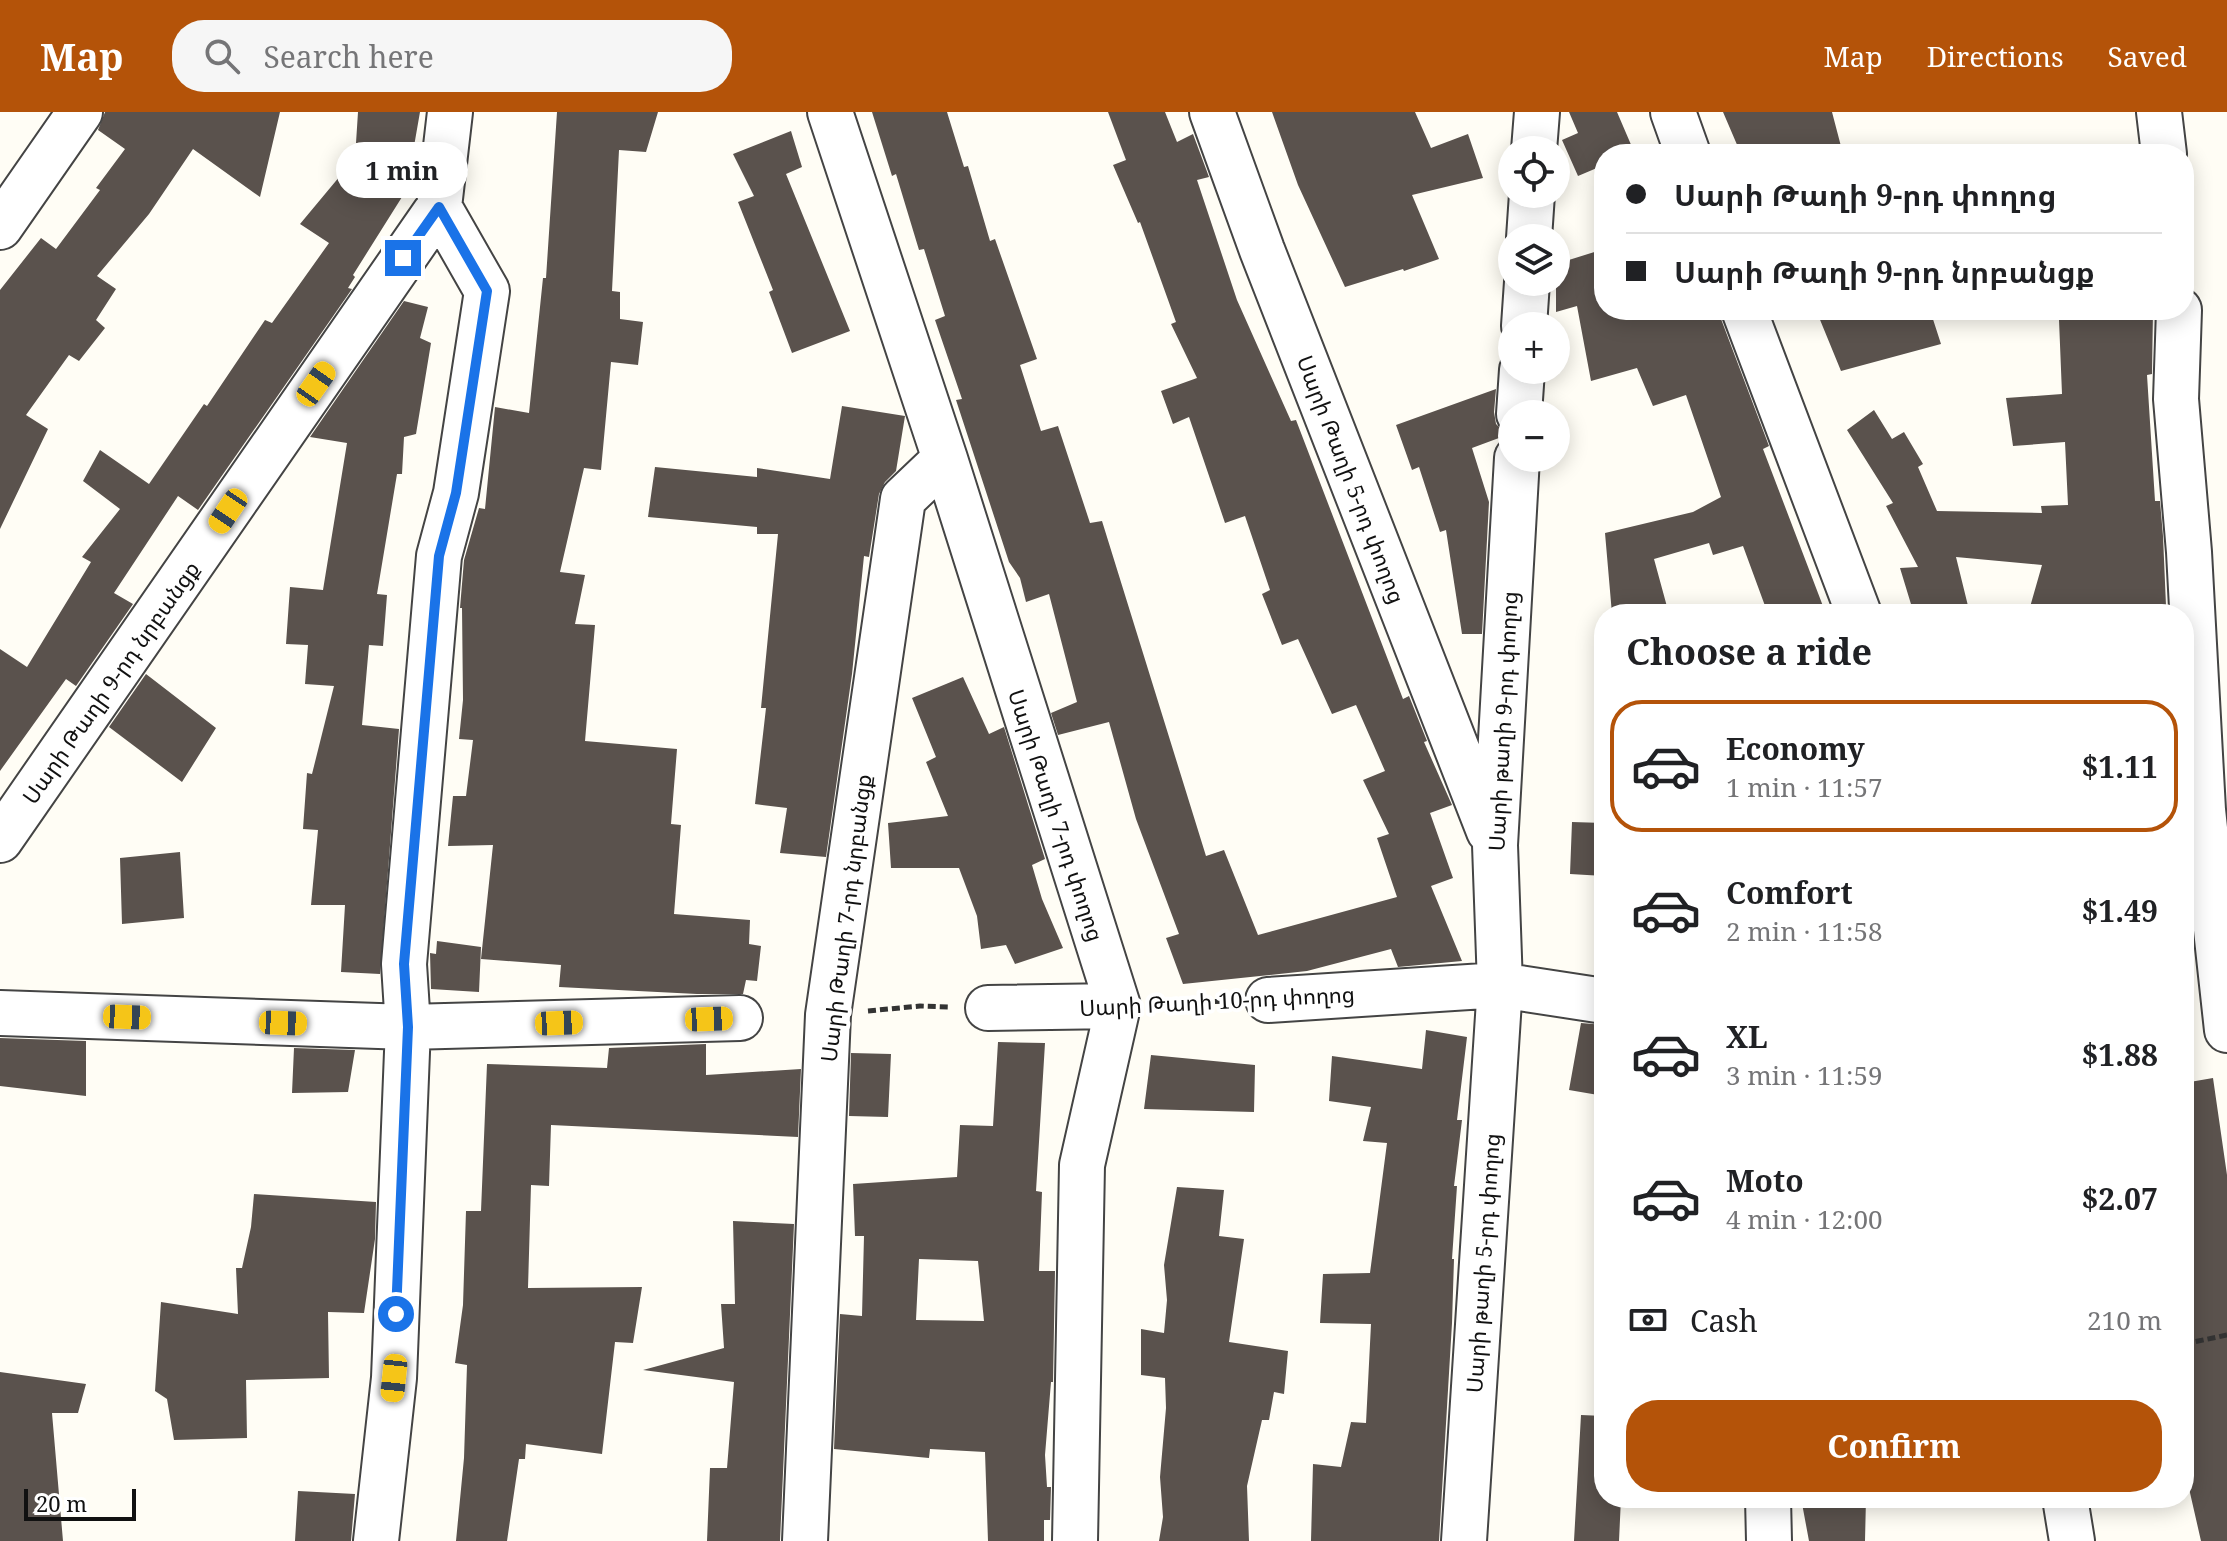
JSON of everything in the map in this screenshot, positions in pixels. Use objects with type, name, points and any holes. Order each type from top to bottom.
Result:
[{"type":"street","points":[[0,227],[80,112]]},
{"type":"street","points":[[376,1541],[394,1378],[408,1027],[404,964],[439,556],[456,493],[487,291],[439,207],[450,112]]},
{"type":"street","name":"Սարի Թաղի 7-րդ փողոց","points":[[830,112],[945,459],[1118,1006]]},
{"type":"street","name":"Սարի Թաղի 5-րդ փողոց","points":[[1212,112],[1262,250],[1495,845]]},
{"type":"street","points":[[1535,136],[1537,112]]},
{"type":"street","points":[[1673,112],[1684,144]]},
{"type":"street","points":[[2159,112],[2163,144]]},
{"type":"street","name":"Սարի Թաղի 9-րդ նրբանցք","points":[[0,840],[439,207]]},
{"type":"street","points":[[1748,320],[1855,604]]},
{"type":"street","points":[[2179,320],[2176,399],[2215,808],[2227,1030]]},
{"type":"street","name":"Սարի Թաղի 7-րդ նրբանցք","points":[[805,1541],[828,1015],[903,499],[945,459]]},
{"type":"street","name":"Սարի թաղի 9-րդ փողոց","points":[[1500,985],[1495,845],[1516,472]]},
{"type":"street","name":"Սարի Թաղի 10-րդ փողոց","points":[[1268,1000],[1500,985],[1594,999]]},
{"type":"street","name":"Սարի թաղի 5-րդ փողոց","points":[[1464,1541],[1500,985]]},
{"type":"street","points":[[1075,1541],[1082,1165],[1118,1006]]},
{"type":"street","name":"Սարի Թաղի 10-րդ փողոց","points":[[988,1008],[1118,1006]]},
{"type":"street","points":[[0,1013],[408,1027],[740,1018]]},
{"type":"street","points":[[1768,1508],[1769,1541]]},
{"type":"street","points":[[2067,1508],[2072,1541]]},
{"type":"path","name":"Սարի Թաղի 10-րդ փողոց","points":[[1118,1006],[1268,1000]]},
{"type":"path","points":[[828,1015],[920,1006],[988,1008]]},
{"type":"path","points":[[2194,1342],[2227,1335]]},
{"type":"building","points":[[105,112],[280,112],[260,197],[193,149],[149,214],[97,276],[116,289],[96,320],[105,328],[79,361],[69,355],[26,415],[48,429],[0,529],[0,290],[41,238],[56,249],[100,190],[96,188],[125,149],[98,130]]},
{"type":"building","points":[[358,112],[420,112],[413,152],[356,143]]},
{"type":"building","points":[[557,112],[658,112],[646,152],[619,150],[612,291],[620,292],[620,319],[643,322],[638,365],[611,362],[601,470],[584,468],[560,572],[585,575],[575,624],[595,625],[585,741],[677,749],[671,824],[681,825],[674,914],[750,920],[749,944],[761,946],[757,981],[746,980],[743,994],[559,987],[561,965],[481,959],[493,845],[448,846],[453,796],[466,796],[473,740],[459,739],[463,700],[460,608],[464,560],[479,508],[485,509],[495,407],[529,413],[543,278],[546,278]]},
{"type":"building","points":[[872,112],[947,112],[964,167],[968,166],[990,241],[995,239],[1037,359],[1020,365],[1041,431],[1058,426],[1090,523],[1102,521],[1206,856],[1224,850],[1258,935],[1397,897],[1377,838],[1389,834],[1363,780],[1385,771],[1356,705],[1332,714],[1298,639],[1282,645],[1262,594],[1270,590],[1245,516],[1225,523],[1189,417],[1173,424],[1161,391],[1197,378],[1171,324],[1176,322],[1140,222],[1113,165],[1126,160],[1108,112],[1165,112],[1177,142],[1193,134],[1209,177],[1197,180],[1237,300],[1291,421],[1296,420],[1403,699],[1409,696],[1427,741],[1424,742],[1452,805],[1430,813],[1453,878],[1431,886],[1462,961],[1398,967],[1391,949],[1307,971],[1183,984],[1166,938],[1179,934],[1136,819],[1109,722],[1058,735],[1051,713],[1077,702],[1049,594],[1026,602],[1020,578],[1009,562],[956,400],[962,399],[935,320],[945,316],[924,249],[919,250],[896,174],[892,176]]},
{"type":"building","points":[[1272,112],[1415,112],[1431,148],[1468,134],[1483,178],[1412,195],[1439,259],[1345,287],[1298,185]]},
{"type":"building","points":[[1569,112],[1617,112],[1631,144],[1594,144],[1594,169],[1578,176],[1570,158],[1570,136],[1578,133]]},
{"type":"building","points":[[1723,112],[1832,112],[1840,144],[1737,144]]},
{"type":"building","points":[[791,131],[802,167],[786,174],[850,331],[792,353],[769,292],[773,290],[738,202],[754,196],[733,154]]},
{"type":"building","points":[[350,164],[402,197],[353,275],[355,277],[348,288],[352,289],[198,510],[178,496],[114,593],[133,604],[76,686],[66,679],[0,771],[0,649],[27,667],[91,562],[82,557],[120,509],[83,481],[100,450],[149,484],[265,320],[272,323],[329,243],[300,224]]},
{"type":"building","points":[[1594,252],[1594,320],[1721,320],[1769,446],[1763,449],[1822,604],[1764,604],[1743,546],[1713,555],[1709,543],[1654,559],[1666,604],[1611,604],[1605,533],[1693,512],[1721,497],[1686,395],[1653,406],[1637,368],[1591,381],[1577,306],[1556,312],[1556,296],[1570,296],[1570,260]]},
{"type":"building","points":[[404,301],[428,307],[420,338],[431,343],[416,434],[404,437],[402,474],[397,474],[377,594],[387,595],[383,646],[369,645],[362,725],[399,729],[380,974],[341,972],[345,905],[311,905],[318,830],[303,829],[307,773],[312,774],[334,686],[305,684],[308,645],[286,644],[290,587],[323,590],[347,443],[310,437]]},
{"type":"building","points":[[1820,320],[1933,320],[1941,344],[1841,371]]},
{"type":"building","points":[[2059,320],[2153,320],[2152,374],[2147,375],[2155,501],[2160,501],[2163,536],[2166,604],[2031,604],[2042,565],[1956,557],[1968,604],[1911,604],[1900,568],[1918,567],[1886,506],[1893,503],[1847,430],[1874,410],[1892,439],[1904,432],[1923,464],[1918,467],[1937,511],[2042,513],[2041,506],[2068,505],[2065,442],[2013,446],[2006,398],[2062,394]]},
{"type":"building","points":[[1496,389],[1494,412],[1498,438],[1472,448],[1489,502],[1482,634],[1462,634],[1446,530],[1440,532],[1419,467],[1412,470],[1396,425]]},
{"type":"building","points":[[842,406],[905,416],[896,471],[879,494],[869,557],[864,556],[852,674],[826,857],[780,853],[787,808],[755,804],[766,708],[761,708],[778,534],[757,534],[757,527],[648,517],[655,467],[757,477],[757,468],[830,479]]},
{"type":"building","points":[[146,674],[216,728],[182,782],[109,727]]},
{"type":"building","points":[[963,677],[989,734],[1004,727],[1045,859],[1032,865],[1042,899],[1063,948],[1015,964],[1006,945],[981,949],[977,916],[959,868],[891,868],[888,823],[948,816],[926,762],[936,757],[912,698]]},
{"type":"building","points":[[1572,822],[1594,823],[1594,875],[1570,874]]},
{"type":"building","points":[[180,852],[184,918],[122,924],[120,858]]},
{"type":"building","points":[[437,941],[481,947],[479,992],[431,989],[430,953],[436,954]]},
{"type":"building","points":[[1581,1023],[1594,1024],[1594,1094],[1569,1090]]},
{"type":"building","points":[[1426,1030],[1467,1037],[1457,1120],[1462,1120],[1454,1186],[1457,1186],[1452,1323],[1439,1541],[1311,1541],[1313,1464],[1341,1467],[1351,1422],[1366,1423],[1371,1324],[1320,1323],[1323,1274],[1370,1273],[1387,1143],[1363,1141],[1371,1107],[1329,1101],[1332,1056],[1422,1069]]},
{"type":"building","points":[[0,1038],[86,1041],[86,1096],[0,1086]]},
{"type":"building","points":[[998,1042],[1045,1043],[1036,1191],[1042,1192],[1039,1271],[1055,1271],[1053,1382],[1045,1455],[1047,1487],[1051,1487],[1050,1520],[1044,1520],[1044,1541],[988,1541],[985,1452],[930,1449],[929,1458],[834,1449],[840,1314],[862,1316],[864,1236],[855,1236],[853,1184],[957,1177],[960,1125],[993,1126]],"holes":[[[919,1259],[978,1261],[984,1321],[916,1320]]]},
{"type":"building","points":[[706,1044],[706,1075],[801,1069],[798,1137],[551,1125],[549,1186],[531,1185],[528,1288],[642,1287],[633,1343],[615,1342],[602,1454],[526,1444],[525,1459],[519,1459],[507,1541],[456,1541],[464,1458],[467,1365],[455,1363],[463,1305],[466,1211],[481,1211],[487,1064],[607,1068],[609,1048]]},
{"type":"building","points":[[294,1048],[355,1050],[348,1092],[292,1093]]},
{"type":"building","points":[[851,1053],[891,1054],[888,1117],[849,1116]]},
{"type":"building","points":[[1151,1055],[1255,1065],[1254,1112],[1144,1109]]},
{"type":"building","points":[[2213,1078],[2227,1175],[2227,1541],[2201,1541],[2193,1508],[2194,1081]]},
{"type":"building","points":[[1177,1187],[1224,1190],[1219,1236],[1244,1239],[1229,1342],[1288,1351],[1284,1394],[1274,1392],[1269,1420],[1262,1420],[1247,1486],[1249,1541],[1159,1541],[1163,1517],[1160,1477],[1166,1408],[1165,1378],[1141,1375],[1141,1329],[1164,1333],[1167,1300],[1164,1265]]},
{"type":"building","points":[[254,1194],[376,1202],[375,1239],[364,1313],[328,1312],[329,1378],[246,1380],[247,1438],[174,1440],[167,1399],[155,1391],[161,1302],[238,1314],[236,1268],[242,1268]]},
{"type":"building","points":[[733,1221],[794,1224],[780,1541],[707,1541],[710,1468],[727,1468],[734,1382],[643,1370],[724,1348],[721,1304],[735,1304]]},
{"type":"building","points":[[0,1372],[86,1384],[78,1413],[52,1413],[63,1541],[0,1541]]},
{"type":"building","points":[[1581,1415],[1594,1416],[1594,1508],[1621,1508],[1619,1541],[1574,1541]]},
{"type":"building","points":[[298,1491],[355,1494],[351,1541],[295,1541]]},
{"type":"building","points":[[1803,1508],[1866,1508],[1865,1541],[1809,1541]]},
{"type":"route","points":[[396,1314],[408,1027],[404,964],[439,556],[456,493],[487,291],[439,207],[403,258]]}]
